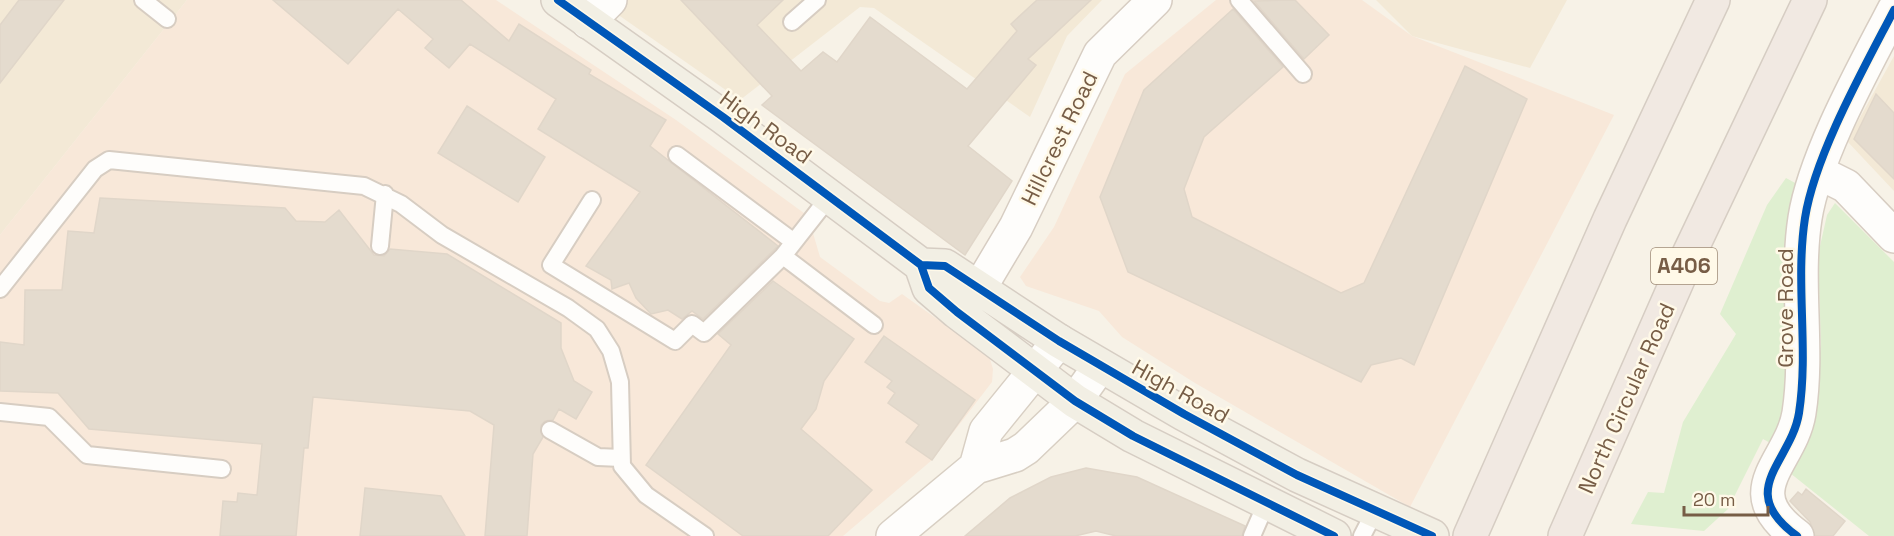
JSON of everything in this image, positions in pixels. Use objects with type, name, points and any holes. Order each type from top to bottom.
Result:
[{"type":"highway","points":[[1470,536],[1610,219],[1713,0]]},
{"type":"highway","name":"North Circular Road","points":[[1565,536],[1689,254],[1810,0]]},
{"type":"main road","name":"High Road","points":[[558,0],[599,11],[830,196],[921,265],[929,288],[1075,401],[1114,426],[1266,504],[1315,532]]},
{"type":"main road","name":"High Road","points":[[921,265],[945,266],[1100,366],[1286,470],[1329,489],[1368,523],[1425,532]]},
{"type":"street","name":"Hillcrest Road","points":[[979,289],[1016,227],[1100,54],[1155,0]]},
{"type":"street","name":"Grove Road","points":[[1797,536],[1782,525],[1767,499],[1770,476],[1798,417],[1804,337],[1800,271],[1805,216],[1818,172],[1843,112],[1894,10]]},
{"type":"street","points":[[1818,172],[1846,186],[1894,236]]},
{"type":"street","points":[[976,467],[986,431],[1059,341]]},
{"type":"street","points":[[893,536],[976,467],[1015,455],[1026,448],[1075,401],[1100,366]]},
{"type":"lane","points":[[143,0],[167,19]]},
{"type":"lane","points":[[792,21],[818,0]]},
{"type":"lane","points":[[1239,0],[1303,74]]},
{"type":"lane","points":[[677,155],[794,242]]},
{"type":"lane","points":[[0,289],[95,169],[109,160],[199,171],[320,179],[364,186],[385,194],[442,236],[568,308],[597,329],[611,351],[620,382],[622,466],[646,495],[705,536]]},
{"type":"lane","points":[[380,246],[385,194]]},
{"type":"lane","points":[[592,200],[551,265],[675,341],[692,324],[704,333],[783,256],[830,196]]},
{"type":"lane","points":[[783,256],[874,325]]},
{"type":"lane","points":[[0,412],[49,417],[87,455],[222,469]]},
{"type":"lane","points":[[550,430],[598,457],[621,458]]},
{"type":"lane","points":[[1315,532],[1329,489]]},
{"type":"lane","points":[[1252,536],[1266,504]]},
{"type":"shaded area","points":[[0,0],[187,0],[0,235]]},
{"type":"shaded area","points":[[187,0],[496,0],[676,120],[808,216],[820,257],[880,301],[889,303],[902,294],[989,356],[993,369],[992,382],[932,460],[843,536],[0,536],[0,235]]},
{"type":"shaded area","points":[[597,0],[1102,0],[1067,36],[1030,117],[874,8],[860,7],[740,100]]},
{"type":"shaded area","points":[[1216,0],[1362,0],[1412,36],[1614,115],[1410,507],[1195,383],[1122,337],[1099,311],[1026,286],[1020,277],[1054,227],[1125,74]]},
{"type":"shaded area","points":[[1376,0],[1567,0],[1530,68],[1412,36]]},
{"type":"shaded area","points":[[1894,56],[1894,191],[1847,141]]},
{"type":"green space","points":[[1786,178],[1797,184],[1782,271],[1790,364],[1784,417],[1772,444],[1763,439],[1728,509],[1704,531],[1631,524],[1648,492],[1664,493],[1683,422],[1736,334],[1720,314],[1767,205]]},
{"type":"green space","points":[[1835,203],[1894,262],[1894,536],[1869,536],[1790,473],[1809,438],[1821,345],[1818,255],[1827,215]]},
{"type":"building","points":[[19,0],[64,0],[0,83],[0,25]]},
{"type":"building","points":[[273,0],[461,0],[509,41],[519,24],[591,70],[589,74],[666,120],[650,146],[778,246],[703,319],[692,311],[682,319],[668,310],[651,314],[636,298],[629,283],[612,289],[611,280],[586,266],[640,192],[538,129],[556,99],[470,44],[449,68],[425,48],[433,39],[398,9],[348,64]]},
{"type":"building","points":[[681,0],[783,0],[757,25],[801,71],[823,52],[837,62],[870,17],[967,89],[1017,31],[1011,24],[1037,0],[1091,0],[1028,59],[1036,65],[968,146],[1012,181],[965,255],[762,105],[772,96]]},
{"type":"building","points":[[1295,0],[1329,35],[1304,59],[1254,1]]},
{"type":"building","points":[[1233,9],[1283,67],[1204,137],[1184,189],[1192,217],[1341,293],[1364,283],[1465,66],[1527,99],[1414,365],[1401,358],[1371,365],[1361,382],[1128,272],[1100,197],[1144,90]]},
{"type":"building","points":[[1876,94],[1894,113],[1894,179],[1854,139]]},
{"type":"building","points":[[467,106],[545,157],[518,202],[438,153]]},
{"type":"building","points":[[100,198],[285,208],[296,221],[325,222],[339,210],[374,255],[384,256],[390,249],[447,254],[561,323],[561,348],[574,381],[592,392],[576,419],[559,409],[553,420],[545,421],[541,425],[543,437],[533,454],[527,536],[485,536],[494,425],[470,411],[313,397],[308,448],[304,448],[296,536],[220,536],[223,501],[237,502],[238,493],[257,495],[262,444],[89,429],[58,393],[0,391],[0,342],[24,345],[25,290],[62,290],[68,231],[94,233]]},
{"type":"building","points":[[773,281],[854,339],[824,381],[816,409],[801,429],[872,490],[828,536],[743,536],[646,465],[731,345],[718,334]]},
{"type":"building","points":[[884,336],[975,400],[932,460],[906,442],[919,425],[888,403],[895,393],[887,387],[892,381],[865,362]]},
{"type":"building","points":[[1086,468],[1137,477],[1245,526],[1242,536],[1116,536],[1096,531],[1075,536],[965,536],[1010,498],[1051,477]]},
{"type":"building","points":[[365,488],[441,496],[465,536],[360,536]]},
{"type":"building","points":[[1806,489],[1845,521],[1833,536],[1815,536],[1810,522],[1790,501],[1798,492],[1802,495]]},
{"type":"cycle path","points":[[558,0],[723,117],[921,265],[945,266],[1059,341],[1184,414],[1297,475],[1432,536]]},
{"type":"cycle path","points":[[1797,536],[1779,520],[1770,504],[1768,490],[1771,476],[1794,431],[1799,413],[1803,364],[1801,267],[1805,218],[1810,193],[1830,140],[1855,85],[1894,10]]},
{"type":"cycle path","points":[[921,265],[929,288],[957,312],[1075,401],[1133,436],[1334,536]]}]
